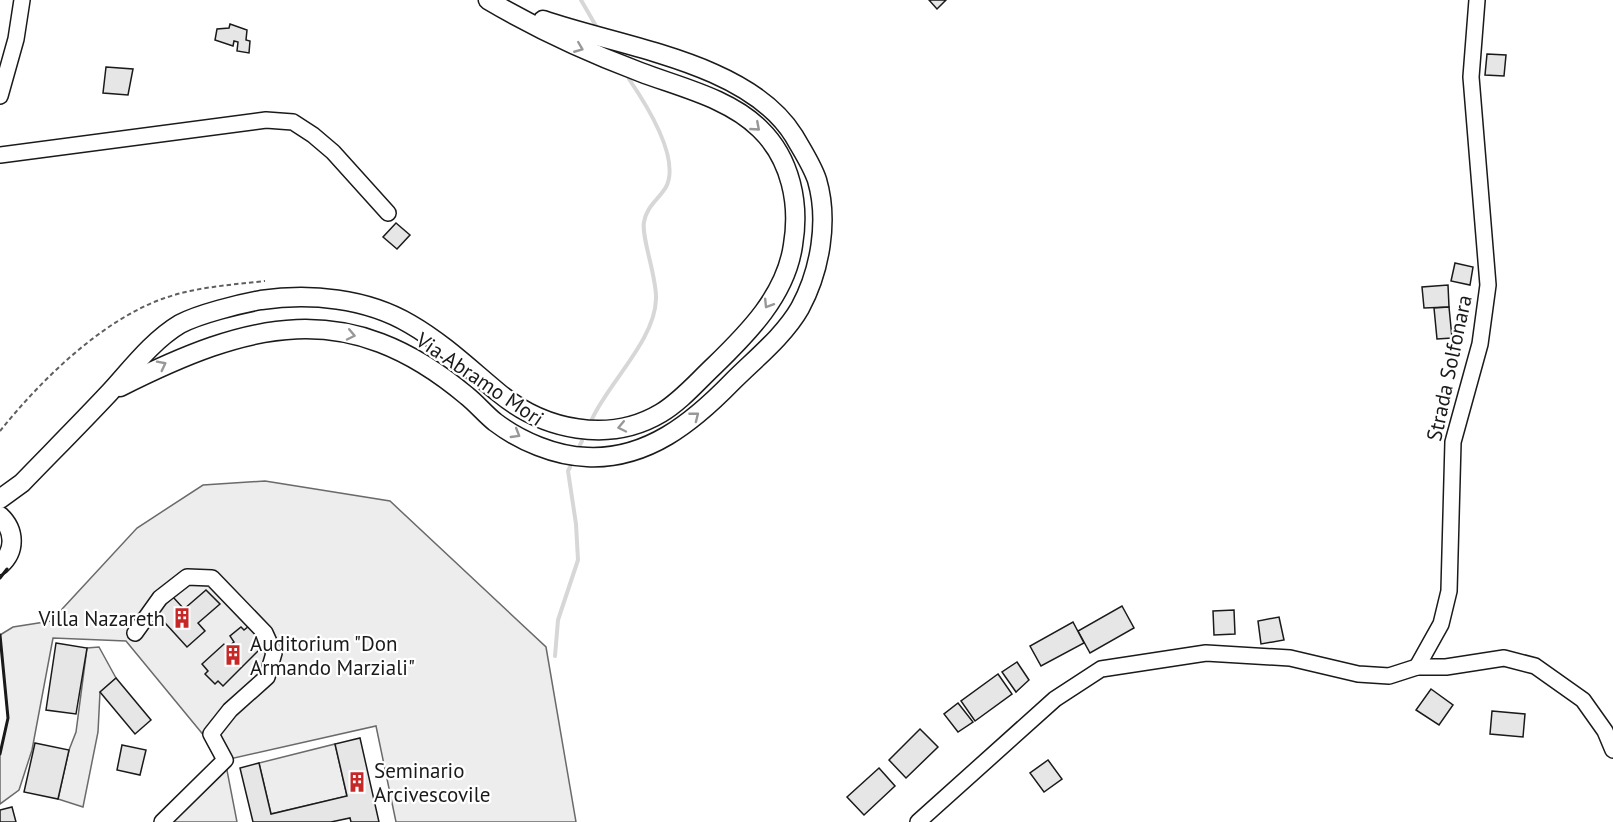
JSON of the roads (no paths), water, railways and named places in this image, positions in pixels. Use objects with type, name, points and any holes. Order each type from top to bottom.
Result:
[{"type":"main road","name":"Via Abramo Mori","points":[[110,392],[180,356],[260,332],[308,329],[344,333],[379,341],[410,355],[467,396],[496,422],[530,442],[564,455],[588,458],[612,456],[665,440],[710,405],[774,339],[800,309],[812,278],[821,236],[823,213],[817,180],[788,126],[761,101],[729,81],[682,63],[558,26],[489,1]]},
{"type":"main road","name":"Via Abramo Mori","points":[[0,499],[22,483],[148,351],[181,324],[259,301],[308,297],[344,301],[379,309],[409,323],[524,410],[566,428],[591,431],[640,423],[664,411],[724,356],[765,311],[783,280],[793,249],[797,212],[791,181],[779,155],[760,129],[732,109],[566,42],[489,1]]},
{"type":"main road","name":"Via Abramo Mori","points":[[3,520],[22,483]]},
{"type":"main road","points":[[0,565],[11,550],[11,532],[3,520]]},
{"type":"street","points":[[0,96],[16,39],[22,0]]},
{"type":"street","name":"Strada Solfonara","points":[[1417,667],[1441,624],[1449,591],[1453,442],[1480,344],[1488,285],[1471,76],[1477,0]]},
{"type":"street","points":[[0,155],[266,120],[292,122],[333,152],[388,213]]},
{"type":"street","points":[[135,633],[160,598],[187,577],[212,578],[265,633],[274,652],[267,677],[230,710],[211,734],[225,760],[162,822]]},
{"type":"street","points":[[918,822],[1055,699],[1101,669],[1206,653],[1290,658],[1358,674],[1389,676],[1439,663],[1504,658],[1535,666],[1582,700],[1605,731],[1613,750]]},
{"type":"waterway","points":[[581,0],[596,26]]},
{"type":"waterway","points":[[592,419],[640,345],[654,314],[656,299],[644,222],[650,207],[666,187],[669,161],[660,132],[629,79]]},
{"type":"waterway","points":[[580,445],[582,441]]},
{"type":"waterway","points":[[555,656],[558,620],[578,560],[576,524],[568,471],[570,467]]},
{"type":"place","name":"Villa Nazareth","points":[[182,618]]},
{"type":"place","name":"Auditorium \"Don Armando Marziali\"","points":[[233,655]]},
{"type":"place","name":"Seminario Arcivescovile","points":[[357,782]]}]
